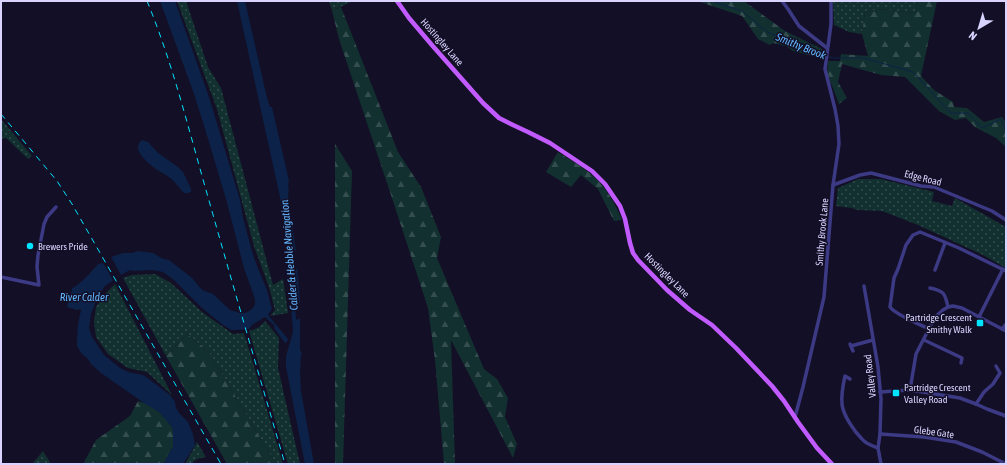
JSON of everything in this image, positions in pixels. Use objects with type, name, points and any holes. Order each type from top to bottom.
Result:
[{"type":"main road","name":"Hostingley Lane","points":[[397,1],[431,44],[483,103],[499,118],[550,143],[592,171],[605,184],[620,206],[625,219],[630,243],[638,260],[667,290],[690,310],[712,325],[736,348],[772,386],[817,448],[832,464]]},
{"type":"street","points":[[782,1],[799,26],[827,48]]},
{"type":"street","name":"Smithy Brook Lane","points":[[795,417],[824,297],[839,144],[835,109],[826,72],[831,1]]},
{"type":"street","name":"Edge Road","points":[[834,185],[860,175],[871,173],[921,186],[934,187],[992,211],[1006,220]]},
{"type":"street","points":[[1,277],[39,285],[38,255],[44,224],[47,217],[56,207]]},
{"type":"street","points":[[929,329],[892,310],[889,304],[894,278],[906,245],[912,235],[920,232],[959,248],[1004,270],[979,317]]},
{"type":"street","points":[[935,270],[945,243]]},
{"type":"street","name":"Valley Road","points":[[864,286],[874,340],[882,399],[878,448],[881,464]]},
{"type":"street","points":[[930,288],[938,290],[944,294],[948,307]]},
{"type":"street","points":[[910,390],[916,354],[935,317],[943,310],[948,307],[957,306],[1004,330],[1006,324]]},
{"type":"street","points":[[853,352],[851,345],[874,340]]},
{"type":"street","points":[[924,340],[959,356],[962,358],[961,363]]},
{"type":"street","points":[[976,404],[1000,373],[996,366]]},
{"type":"street","points":[[850,379],[844,376],[842,406],[848,419],[862,439],[878,448]]},
{"type":"street","points":[[880,392],[910,390],[960,398],[1006,416]]},
{"type":"street","name":"Glebe Gate","points":[[880,434],[924,437],[956,442],[982,452],[1006,464]]},
{"type":"green space","points":[[177,1],[186,1],[208,67],[221,88],[273,285],[283,279],[288,313],[270,316],[275,310],[269,287],[254,246],[217,109]]},
{"type":"green space","points":[[329,1],[353,1],[332,11]]},
{"type":"green space","points":[[697,1],[744,1],[785,31],[822,49],[821,58],[793,51],[786,46],[773,43],[770,45],[758,39],[742,16]]},
{"type":"green space","points":[[833,1],[918,1],[915,13],[883,9],[865,12],[862,34],[849,32],[834,25]]},
{"type":"green space","points":[[918,1],[937,1],[921,76],[934,90],[953,102],[954,107],[967,108],[984,122],[1002,117],[1006,123],[1006,147],[996,138],[975,127],[966,118],[955,120],[939,111],[905,77],[881,75],[842,64],[838,82],[847,98],[839,104],[827,73],[828,61],[840,61],[841,54],[868,56],[862,34],[865,12],[883,9],[915,13]]},
{"type":"green space","points":[[341,7],[398,152],[421,187],[441,237],[437,258],[484,369],[497,379],[508,398],[505,417],[517,444],[513,458],[451,340],[455,464],[444,464],[435,360],[428,308],[339,39],[332,11]]},
{"type":"green space","points":[[1,119],[32,156],[28,159],[6,138],[1,139]]},
{"type":"green space","points":[[335,144],[352,171],[343,464],[335,464]]},
{"type":"green space","points":[[558,152],[592,175],[602,185],[610,196],[622,220],[614,221],[598,189],[581,175],[571,187],[546,172]]},
{"type":"green space","points":[[858,179],[881,179],[934,192],[932,201],[952,206],[955,198],[1006,227],[1006,268],[983,255],[918,225],[882,211],[857,210],[836,206],[838,188]]},
{"type":"green space","points":[[155,274],[171,283],[202,312],[233,334],[244,333],[283,464],[276,464],[208,351],[187,334],[166,356],[123,278],[132,275]]},
{"type":"green space","points":[[115,284],[172,395],[147,372],[128,368],[108,354],[96,337],[94,322],[96,307],[104,295]]},
{"type":"green space","points":[[265,321],[279,338],[278,368],[300,464],[288,464],[249,331],[258,328]]},
{"type":"green space","points":[[187,334],[208,351],[276,464],[227,464],[166,356]]},
{"type":"green space","points":[[138,401],[148,404],[159,412],[168,421],[173,429],[173,447],[164,464],[83,464],[96,440],[130,416]]},
{"type":"green space","points":[[197,442],[206,457],[196,460],[192,464],[185,464]]},
{"type":"green space","points":[[43,451],[51,464],[34,464],[33,463]]},
{"type":"water","name":"River Calder","points":[[160,1],[175,1],[210,100],[240,200],[243,218],[253,255],[267,290],[272,309],[268,315],[288,339],[285,343],[274,328],[275,326],[265,317],[252,325],[249,329],[231,330],[202,308],[174,280],[163,272],[151,270],[130,270],[105,286],[98,296],[91,314],[89,328],[92,337],[104,355],[120,368],[128,372],[143,375],[170,395],[175,402],[179,413],[188,422],[193,434],[195,445],[183,464],[164,464],[173,447],[173,432],[172,427],[159,412],[101,373],[82,354],[77,346],[78,324],[81,310],[67,307],[72,288],[82,281],[98,264],[104,263],[111,257],[123,253],[138,251],[153,253],[163,259],[169,260],[192,278],[202,290],[213,294],[230,310],[245,313],[253,308],[255,304],[255,299],[244,268],[226,199],[206,132],[193,91]]},
{"type":"water","points":[[237,1],[245,1],[267,98],[270,107],[272,107],[289,181],[288,194],[296,253],[293,249],[291,254],[288,255],[280,197]]},
{"type":"water","points":[[142,140],[148,142],[158,153],[183,172],[191,192],[184,193],[171,179],[145,160],[139,152],[138,147]]},
{"type":"water","points":[[297,266],[300,302],[299,303],[298,300],[295,301],[295,304],[292,304],[289,267],[293,267],[293,270],[295,270],[297,269]]},
{"type":"water","points":[[292,316],[295,316],[297,320],[300,318],[300,350],[302,353],[300,373],[301,391],[314,464],[305,464],[286,367],[286,356],[293,332]]},
{"type":"pier","points":[[110,255],[122,277],[114,282],[102,261]]},
{"type":"waterway","name":"Smithy Brook","points":[[712,1],[742,11],[767,32],[821,55],[833,58],[864,58],[913,72],[951,113],[968,113],[982,128],[1001,119],[1006,131]]},
{"type":"waterway","name":"Calder & Hebble Navigation","points":[[290,251],[291,272]]},
{"type":"waterway","name":"Calder & Hebble Navigation","points":[[293,299],[294,320]]},
{"type":"railway","points":[[147,1],[165,49],[180,98],[285,464]]},
{"type":"railway","points":[[1,114],[57,181],[72,204],[221,464]]},
{"type":"place","name":"Brewers Pride","points":[[30,246]]},
{"type":"place","name":"Partridge Crescent Smithy Walk","points":[[980,323]]},
{"type":"place","name":"Partridge Crescent Valley Road","points":[[896,393]]}]
